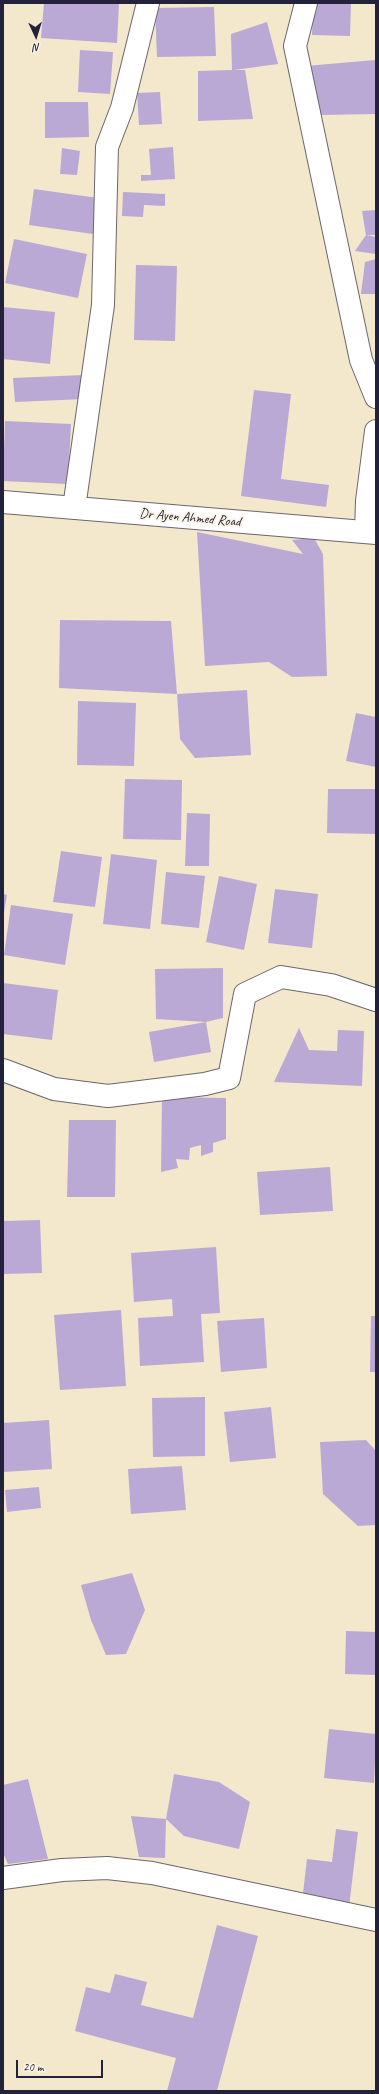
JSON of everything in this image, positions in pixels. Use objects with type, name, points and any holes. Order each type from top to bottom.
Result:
[{"type":"street","points":[[74,508],[104,305],[108,147],[122,108],[148,3]]},
{"type":"street","points":[[306,3],[295,46],[361,360],[376,397]]},
{"type":"street","points":[[371,533],[367,501],[376,431]]},
{"type":"street","name":"Dr Ayen Ahmed Road","points":[[3,502],[371,533]]},
{"type":"street","points":[[3,1070],[54,1089],[108,1096],[205,1084],[228,1078],[245,994],[281,977],[331,985],[376,1000]]},
{"type":"street","points":[[3,1878],[62,1870],[107,1868],[144,1872],[376,1920]]},
{"type":"building","points":[[44,3],[119,3],[117,43],[41,38]]},
{"type":"building","points":[[313,3],[351,3],[350,36],[312,35]]},
{"type":"building","points":[[214,7],[216,56],[157,57],[155,8]]},
{"type":"building","points":[[267,22],[278,64],[234,70],[245,70],[253,119],[198,121],[198,71],[232,70],[231,34]]},
{"type":"building","points":[[80,50],[113,52],[110,94],[78,92]]},
{"type":"building","points":[[375,60],[376,114],[320,115],[306,66]]},
{"type":"building","points":[[160,92],[162,124],[139,125],[137,93]]},
{"type":"building","points":[[45,102],[88,102],[89,137],[45,138]]},
{"type":"building","points":[[173,147],[175,179],[141,181],[141,175],[151,175],[149,149]]},
{"type":"building","points":[[62,148],[80,151],[77,175],[60,174]]},
{"type":"building","points":[[34,189],[98,198],[93,234],[29,225]]},
{"type":"building","points":[[123,192],[165,194],[165,206],[144,205],[143,217],[122,216]]},
{"type":"building","points":[[376,210],[376,235],[366,235],[362,211]]},
{"type":"building","points":[[366,235],[376,237],[376,254],[355,251]]},
{"type":"building","points":[[14,239],[87,254],[78,298],[5,283]]},
{"type":"building","points":[[376,259],[376,294],[361,294],[365,262]]},
{"type":"building","points":[[136,265],[177,266],[175,341],[134,340]]},
{"type":"building","points":[[3,307],[55,312],[50,364],[3,359]]},
{"type":"building","points":[[83,375],[84,399],[15,402],[13,378]]},
{"type":"building","points":[[254,390],[291,394],[281,479],[329,485],[326,507],[241,496]]},
{"type":"building","points":[[5,421],[71,424],[68,484],[3,481]]},
{"type":"building","points":[[197,532],[303,554],[292,540],[314,538],[323,554],[327,676],[292,677],[269,662],[205,666]]},
{"type":"building","points":[[60,620],[171,621],[177,694],[59,688]]},
{"type":"building","points":[[247,690],[251,755],[195,758],[180,739],[177,694]]},
{"type":"building","points":[[78,701],[136,703],[134,766],[77,765]]},
{"type":"building","points":[[356,713],[376,717],[376,767],[346,761]]},
{"type":"building","points":[[125,779],[182,780],[181,840],[123,839]]},
{"type":"building","points":[[328,789],[376,789],[376,834],[327,833]]},
{"type":"building","points":[[187,813],[210,814],[209,866],[185,866]]},
{"type":"building","points":[[61,851],[102,857],[95,907],[53,902]]},
{"type":"building","points":[[111,854],[157,860],[150,929],[103,924]]},
{"type":"building","points":[[166,872],[205,876],[199,928],[161,924]]},
{"type":"building","points":[[219,876],[257,884],[244,950],[206,942]]},
{"type":"building","points":[[275,889],[318,894],[312,948],[268,943]]},
{"type":"building","points":[[3,894],[7,895],[4,912],[3,912]]},
{"type":"building","points":[[11,905],[73,914],[65,965],[4,955]]},
{"type":"building","points":[[223,968],[223,1018],[206,1022],[156,1019],[155,969]]},
{"type":"building","points":[[3,983],[58,990],[52,1040],[3,1034]]},
{"type":"building","points":[[206,1022],[211,1052],[154,1062],[149,1032]]},
{"type":"building","points":[[299,1028],[309,1050],[337,1051],[338,1030],[364,1031],[362,1086],[274,1082]]},
{"type":"building","points":[[162,1097],[226,1098],[226,1139],[213,1143],[213,1152],[201,1156],[201,1145],[190,1148],[189,1160],[176,1159],[178,1168],[161,1172]]},
{"type":"building","points":[[69,1120],[116,1120],[115,1197],[67,1197]]},
{"type":"building","points":[[330,1167],[333,1211],[260,1215],[257,1172]]},
{"type":"building","points":[[40,1220],[42,1273],[3,1274],[3,1221]]},
{"type":"building","points":[[216,1247],[220,1313],[201,1314],[204,1362],[140,1366],[138,1318],[173,1316],[172,1299],[134,1302],[131,1253]]},
{"type":"building","points":[[121,1310],[126,1386],[60,1390],[54,1315]]},
{"type":"building","points":[[371,1316],[376,1316],[376,1372],[370,1372]]},
{"type":"building","points":[[264,1318],[267,1368],[221,1372],[217,1321]]},
{"type":"building","points":[[205,1397],[205,1456],[153,1457],[152,1398]]},
{"type":"building","points":[[271,1407],[276,1458],[230,1462],[224,1412]]},
{"type":"building","points":[[49,1420],[52,1469],[3,1472],[3,1423]]},
{"type":"building","points":[[366,1440],[376,1451],[376,1525],[358,1526],[323,1494],[320,1442]]},
{"type":"building","points":[[182,1466],[186,1510],[131,1514],[128,1469]]},
{"type":"building","points":[[39,1487],[41,1508],[7,1512],[5,1490]]},
{"type":"building","points":[[132,1573],[145,1610],[126,1654],[106,1655],[91,1620],[81,1585]]},
{"type":"building","points":[[346,1631],[376,1632],[376,1675],[345,1674]]},
{"type":"building","points":[[329,1729],[376,1734],[374,1783],[324,1778]]},
{"type":"building","points":[[174,1774],[219,1782],[250,1802],[239,1849],[184,1836],[166,1819]]},
{"type":"building","points":[[28,1779],[48,1859],[8,1864],[3,1853],[3,1785]]},
{"type":"building","points":[[131,1816],[166,1819],[165,1858],[139,1857]]},
{"type":"building","points":[[336,1829],[358,1832],[349,1907],[302,1902],[307,1859],[332,1862]]},
{"type":"building","points":[[217,1925],[258,1936],[217,2091],[167,2091],[176,2058],[75,2031],[86,1987],[110,1993],[115,1974],[147,1982],[141,2005],[193,2018]]}]
